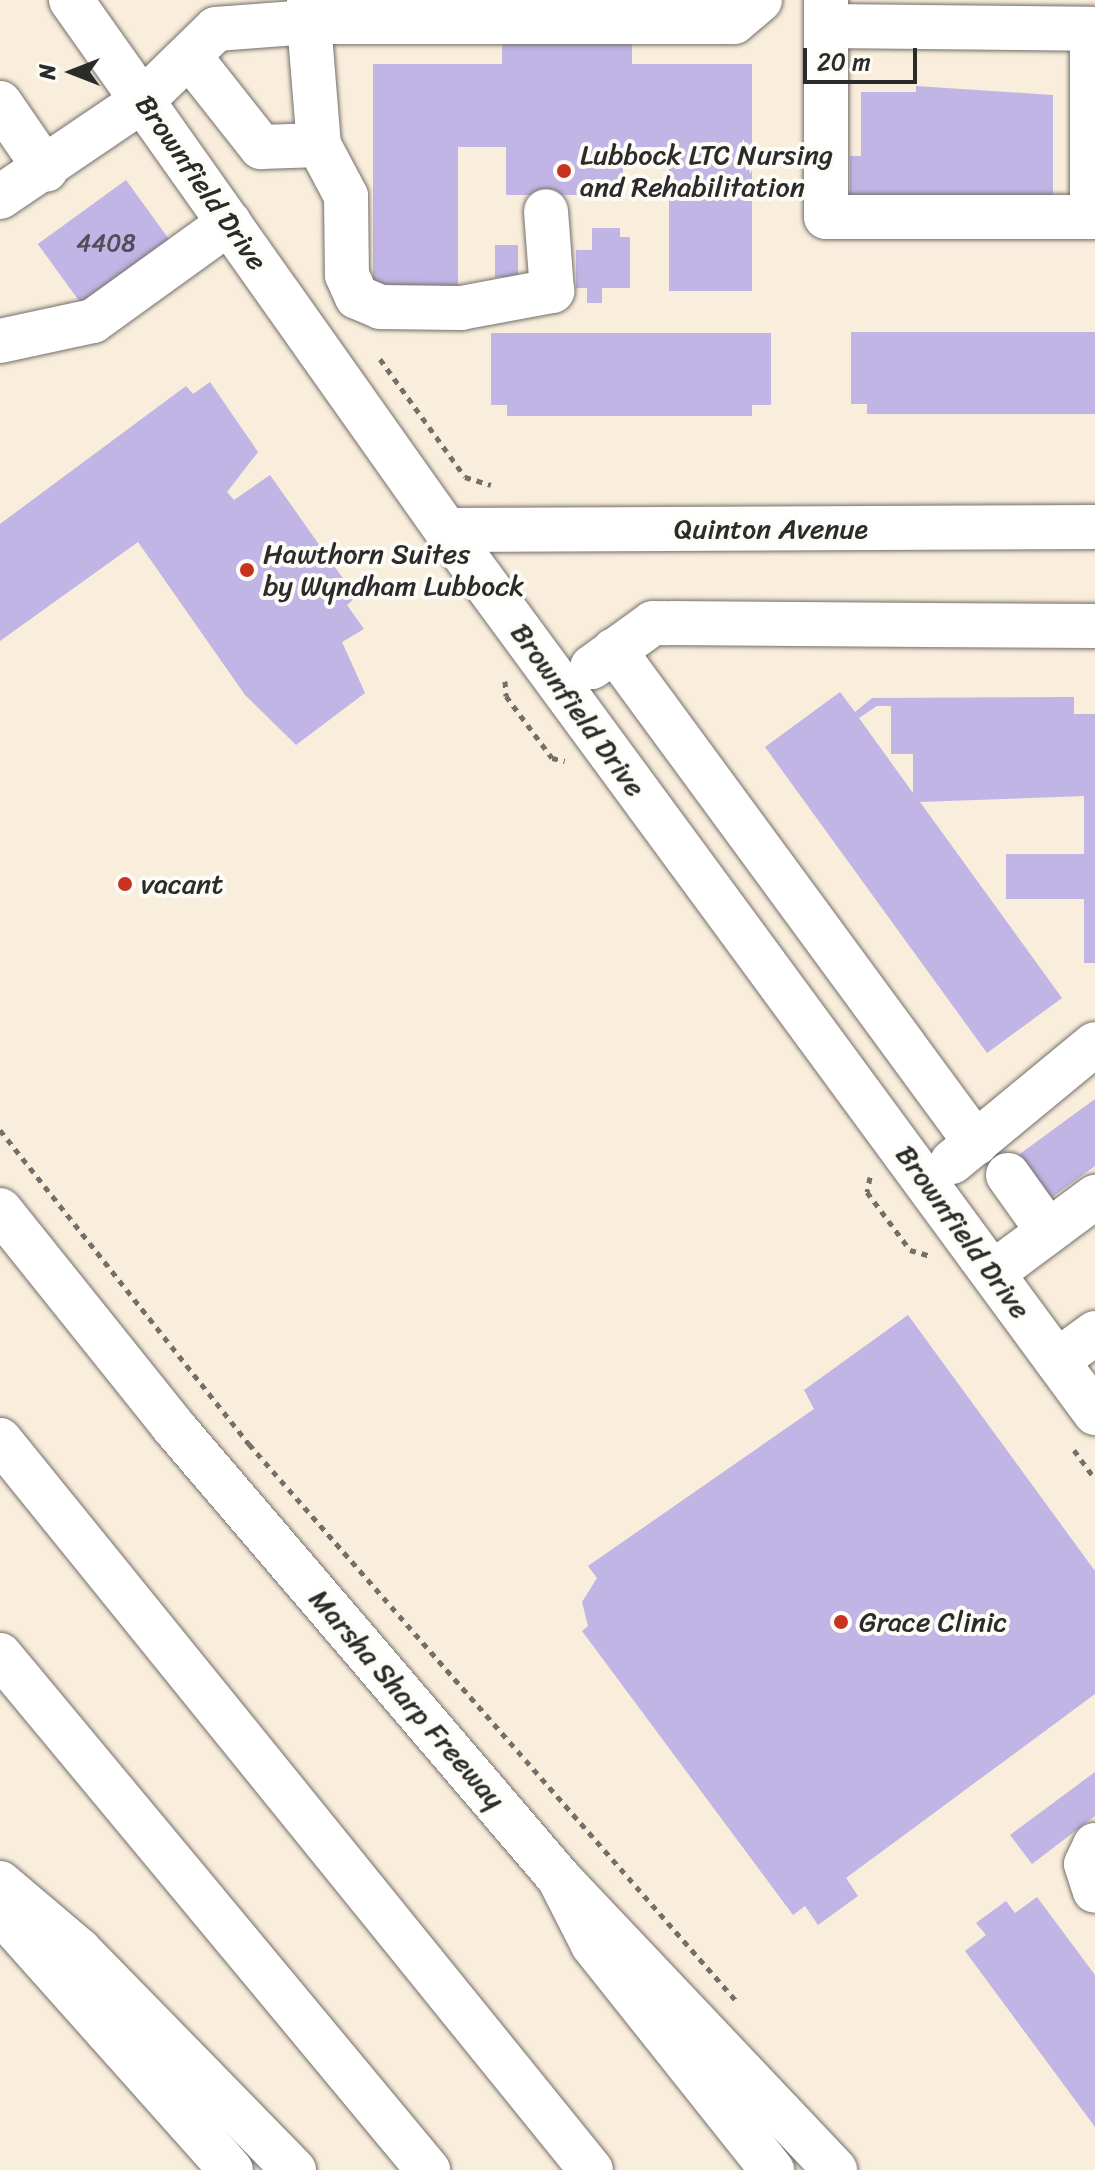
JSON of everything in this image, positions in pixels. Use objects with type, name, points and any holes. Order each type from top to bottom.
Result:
[{"type":"main road","name":"Brownfield Drive","points":[[71,0],[446,530],[1095,1413]]},
{"type":"main road","points":[[0,197],[46,170],[143,100],[216,29],[309,11],[734,22],[760,0]]},
{"type":"main road","points":[[309,11],[319,145],[346,196],[347,275],[357,297],[380,307],[461,308],[552,291],[546,211]]},
{"type":"main road","points":[[826,13],[873,13],[1094,29],[1094,217],[826,217],[826,13]]},
{"type":"main road","points":[[190,57],[261,147],[319,145]]},
{"type":"main road","points":[[0,103],[46,170]]},
{"type":"main road","points":[[0,341],[93,321],[229,223]]},
{"type":"main road","name":"Quinton Avenue","points":[[446,530],[1095,527]]},
{"type":"main road","points":[[562,688],[653,623],[1095,626]]},
{"type":"main road","points":[[614,650],[976,1143]]},
{"type":"main road","points":[[932,1190],[976,1143],[1095,1044]]},
{"type":"main road","points":[[1008,1175],[1048,1231]]},
{"type":"main road","points":[[994,1272],[1095,1197]]},
{"type":"main road","name":"Marsha Sharp Freeway","points":[[0,1210],[172,1425],[559,1878],[835,2170]]},
{"type":"main road","points":[[1057,1361],[1095,1333]]},
{"type":"main road","points":[[0,1440],[591,2170]]},
{"type":"main road","points":[[0,1655],[428,2170]]},
{"type":"main road","points":[[1095,1845],[1086,1864],[1095,1891]]},
{"type":"main road","points":[[559,1878],[593,1945],[772,2170]]},
{"type":"main road","points":[[0,1883],[79,1950],[294,2170]]},
{"type":"main road","points":[[0,1911],[231,2170]]},
{"type":"path","points":[[376,354],[465,477],[501,485]]},
{"type":"path","points":[[0,1130],[249,1444],[750,2017]]},
{"type":"building","name":"Lubbock LTC Nursing and Rehabilitation","points":[[632,41],[632,64],[752,64],[752,291],[669,291],[669,147],[623,147],[623,195],[506,195],[506,147],[458,147],[458,292],[373,292],[373,64],[502,64],[502,43]]},
{"type":"building","points":[[916,86],[1053,95],[1053,202],[850,202],[850,156],[861,156],[861,92],[916,92]]},
{"type":"building","points":[[126,180],[173,245],[85,309],[38,244]]},
{"type":"building","points":[[592,228],[620,228],[620,237],[630,237],[630,288],[602,288],[602,303],[587,303],[587,288],[576,288],[576,250],[592,250]]},
{"type":"building","points":[[495,245],[518,245],[518,277],[495,277]]},
{"type":"building","points":[[851,332],[1095,332],[1095,414],[867,414],[867,404],[851,404]]},
{"type":"building","points":[[491,333],[771,333],[771,405],[752,405],[752,416],[507,416],[507,405],[491,405]]},
{"type":"building","name":"Hawthorn Suites by Wyndham Lubbock","points":[[210,382],[258,452],[227,492],[234,500],[270,475],[356,597],[347,605],[364,629],[342,642],[365,693],[296,745],[245,695],[138,542],[0,641],[0,524],[186,386],[193,394]]},
{"type":"building","points":[[840,692],[855,712],[872,698],[1074,697],[1074,714],[1095,714],[1095,963],[1084,963],[1084,899],[1006,899],[1006,854],[1084,854],[1084,796],[920,802],[1062,998],[987,1053],[765,747]],"holes":[[[877,706],[891,706],[891,754],[913,754],[913,793],[859,718]]]},
{"type":"building","points":[[1095,1099],[1095,1166],[1048,1200],[1017,1156]]},
{"type":"building","name":"Grace Clinic","points":[[908,1315],[1095,1571],[1095,1694],[846,1878],[858,1896],[818,1925],[805,1906],[793,1915],[582,1631],[588,1626],[582,1602],[597,1578],[588,1566],[814,1409],[804,1390]]},
{"type":"building","points":[[1095,1772],[1095,1816],[1032,1864],[1010,1835]]},
{"type":"building","points":[[1037,1897],[1095,1975],[1095,2127],[965,1951],[986,1935],[976,1923],[1006,1901],[1015,1913]]},
{"type":"place","name":"Lubbock LTC Nursing and Rehabilitation","points":[[564,171]]},
{"type":"place","name":"Hawthorn Suites by Wyndham Lubbock","points":[[247,570]]},
{"type":"place","name":"vacant","points":[[125,884]]},
{"type":"place","name":"Grace Clinic","points":[[841,1622]]}]
